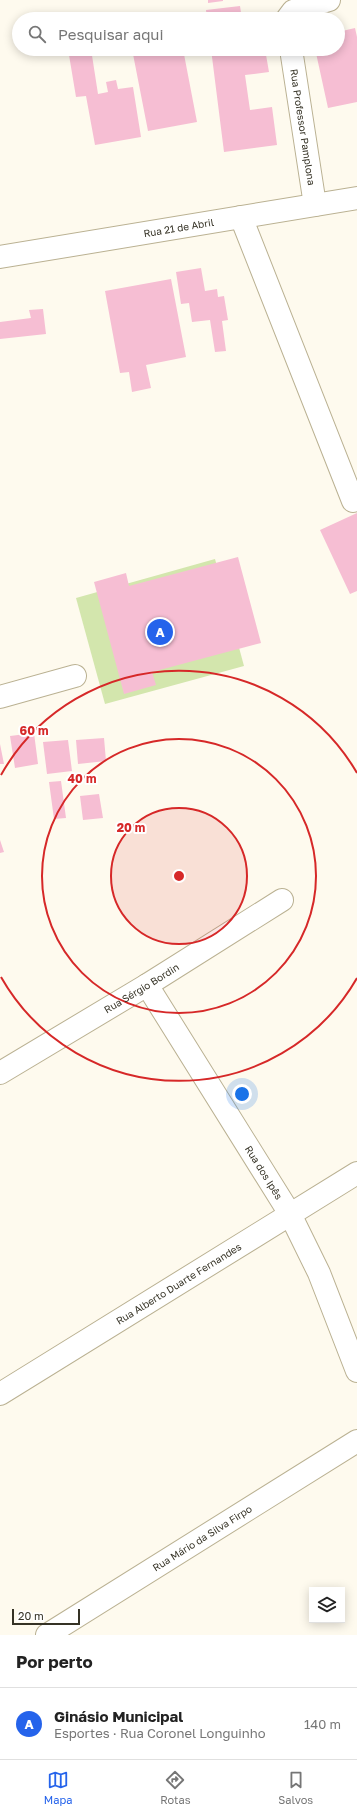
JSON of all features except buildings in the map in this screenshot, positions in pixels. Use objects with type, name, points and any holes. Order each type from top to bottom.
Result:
[{"type":"street","points":[[292,12],[329,0]]},
{"type":"street","name":"Rua Professor Pamplona","points":[[292,56],[315,205]]},
{"type":"street","name":"Rua 21 de Abril","points":[[0,257],[357,198]]},
{"type":"street","points":[[241,217],[353,501]]},
{"type":"street","points":[[0,697],[75,676]]},
{"type":"street","name":"Rua Sérgio Bordin","points":[[0,1073],[147,985],[282,900]]},
{"type":"street","name":"Rua dos Ipês","points":[[147,985],[290,1214],[320,1273],[357,1371]]},
{"type":"street","name":"Rua Alberto Duarte Fernandes","points":[[0,1394],[357,1173]]},
{"type":"street","name":"Rua Mário da Silva Firpo","points":[[48,1635],[357,1441]]},
{"type":"green space","points":[[215,559],[244,666],[105,704],[76,598]]},
{"type":"place","name":"Ginásio Municipal","points":[[160,632]]}]
